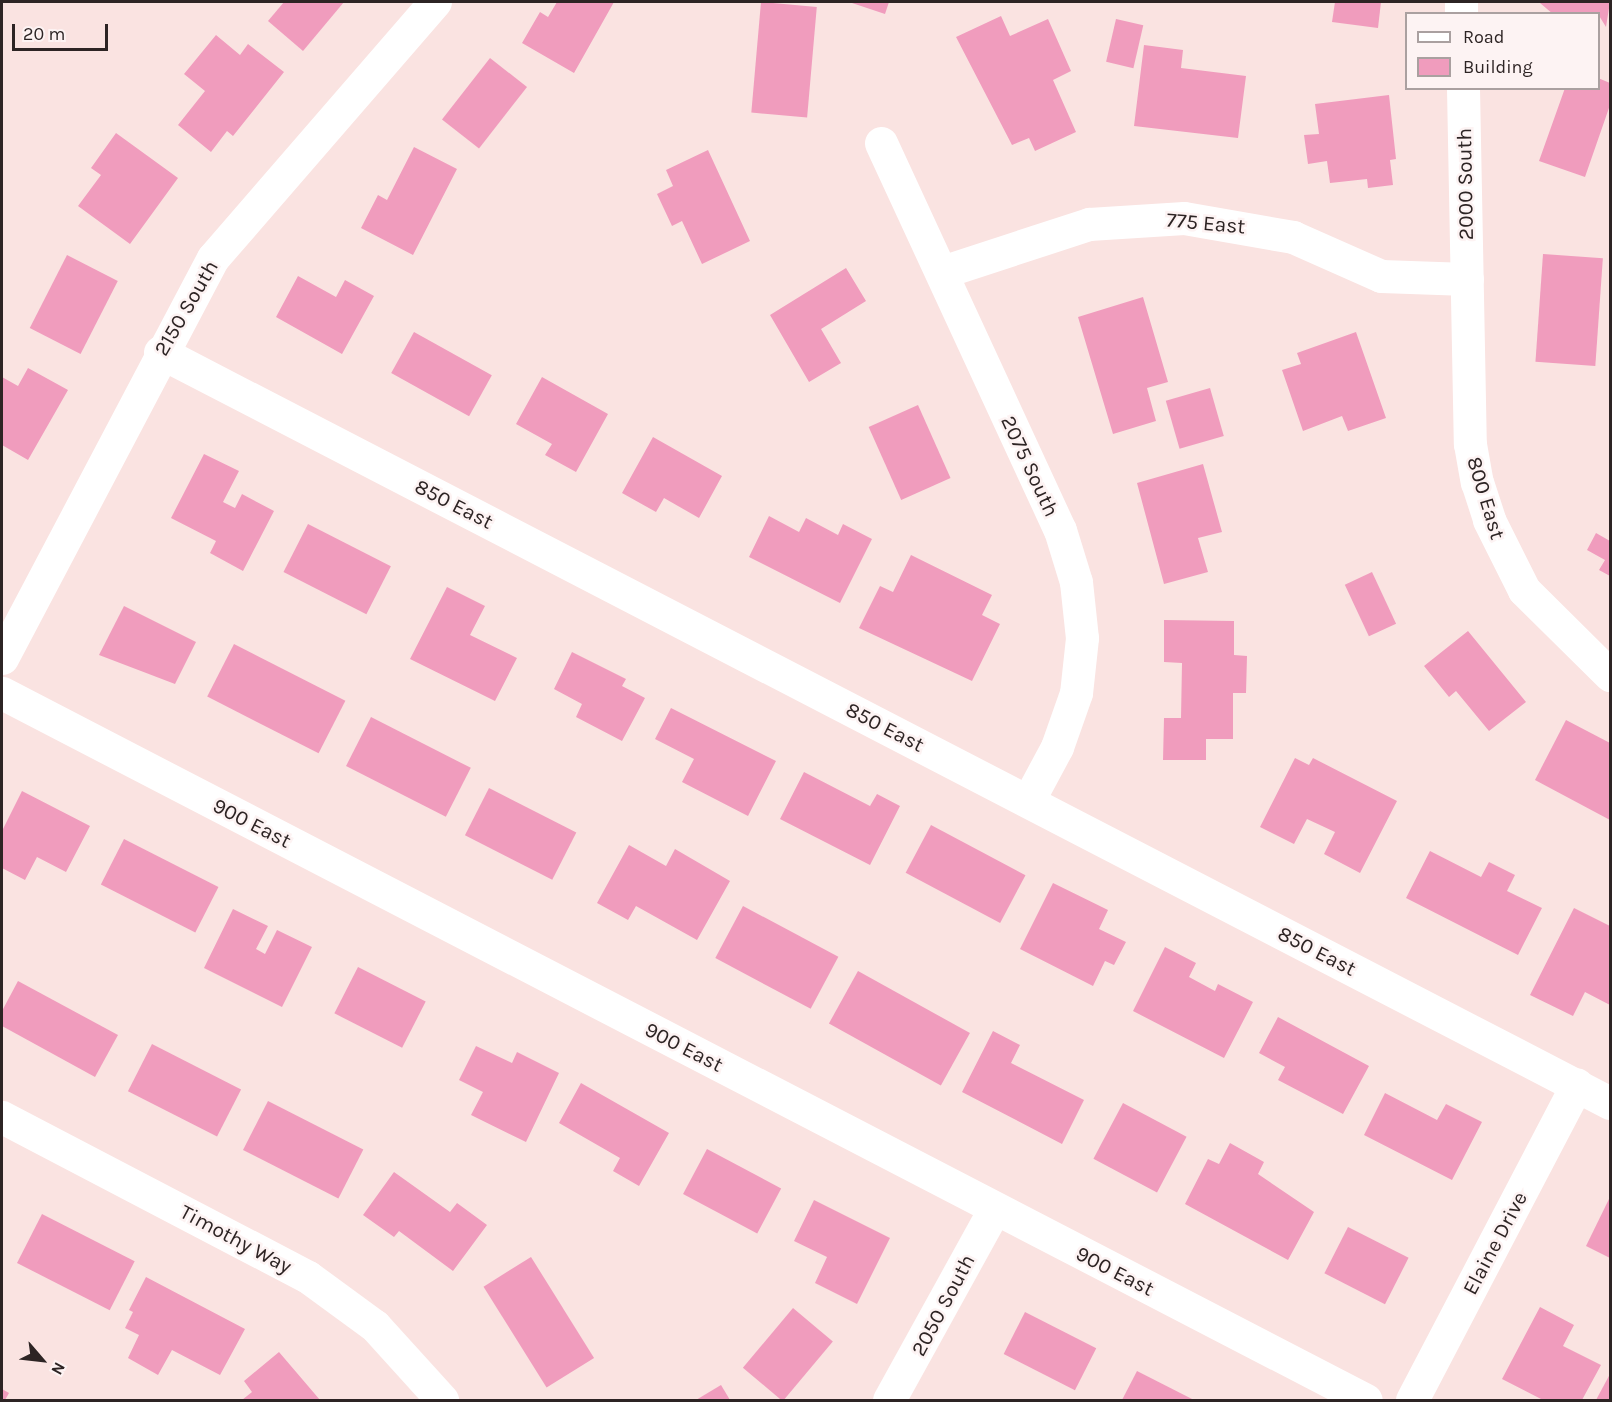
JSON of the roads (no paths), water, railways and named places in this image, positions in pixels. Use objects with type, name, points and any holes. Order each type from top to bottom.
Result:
[{"type":"street","name":"2150 South","points":[[2,658],[190,295],[240,221],[435,2]]},
{"type":"street","name":"2000 South","points":[[1463,90],[1467,279]]},
{"type":"street","name":"2075 South","points":[[881,143],[1060,530],[1081,610],[1080,666],[1069,721],[1028,801]]},
{"type":"street","name":"775 East","points":[[942,272],[1089,224],[1184,218],[1293,237],[1381,276],[1467,279]]},
{"type":"street","name":"800 East","points":[[1467,279],[1470,444],[1489,520],[1524,590],[1611,675]]},
{"type":"street","name":"850 East","points":[[160,352],[1611,1102]]},
{"type":"street","name":"900 East","points":[[2,693],[1366,1401]]},
{"type":"street","name":"Elaine Drive","points":[[1413,1401],[1577,1085]]},
{"type":"street","name":"Timothy Way","points":[[2,1118],[308,1276],[375,1326],[442,1401]]},
{"type":"street","name":"2050 South","points":[[889,1401],[995,1208]]}]
